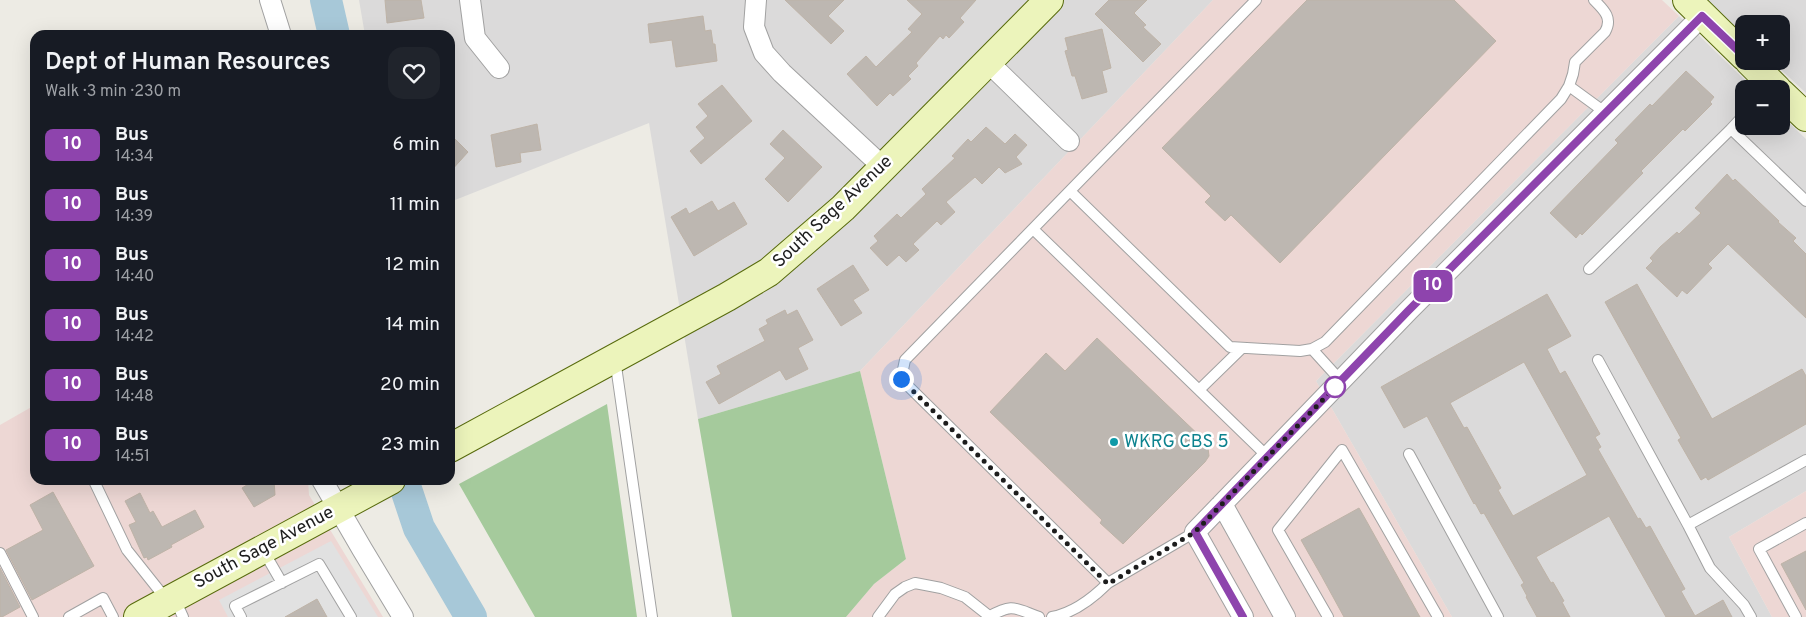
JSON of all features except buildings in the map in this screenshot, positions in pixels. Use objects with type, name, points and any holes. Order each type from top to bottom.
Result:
[{"type":"street","points":[[270,0],[279,30]]},
{"type":"street","points":[[470,0],[475,38],[499,68]]},
{"type":"street","points":[[756,0],[754,27],[764,53],[782,73],[883,167]]},
{"type":"street","name":"South Sage Avenue","points":[[455,445],[727,297],[769,272],[843,208],[1049,0]]},
{"type":"street","points":[[1243,617],[1195,532],[1341,381],[1606,113],[1695,8],[1735,47]]},
{"type":"street","points":[[988,62],[1069,141]]},
{"type":"street","points":[[1757,70],[1767,80]]},
{"type":"street","points":[[1790,103],[1806,118]]},
{"type":"street","points":[[325,485],[404,617]]},
{"type":"street","name":"South Sage Avenue","points":[[159,610],[262,549],[382,485]]},
{"type":"street","points":[[1222,504],[1285,617]]},
{"type":"lane","points":[[1108,584],[901,379],[905,360],[1256,0]]},
{"type":"lane","points":[[1070,191],[1226,344],[1233,348],[1241,349],[1300,352],[1312,349],[1325,342],[1554,106],[1569,86],[1575,62],[1605,32],[1608,26],[1609,20],[1606,13],[1594,0]]},
{"type":"lane","points":[[1569,86],[1606,113]]},
{"type":"lane","points":[[1589,269],[1735,125]]},
{"type":"lane","points":[[1731,129],[1806,201]]},
{"type":"lane","points":[[1033,229],[1268,457]]},
{"type":"lane","points":[[1199,390],[1241,349]]},
{"type":"lane","points":[[1312,349],[1341,381]]},
{"type":"lane","points":[[615,358],[652,617]]},
{"type":"lane","points":[[1598,360],[1710,568],[1744,605],[1751,617]]},
{"type":"lane","points":[[1328,617],[1278,530],[1342,450],[1438,617]]},
{"type":"lane","points":[[1408,454],[1498,617]]},
{"type":"lane","points":[[1688,525],[1806,460]]},
{"type":"lane","points":[[96,485],[127,550],[159,610]]},
{"type":"lane","points":[[1796,617],[1759,549],[1806,523]]},
{"type":"lane","points":[[1052,617],[1060,616],[1093,598],[1108,584],[1195,532]]},
{"type":"lane","points":[[262,549],[282,583]]},
{"type":"lane","points":[[0,553],[33,617]]},
{"type":"lane","points":[[241,617],[235,606],[318,564],[351,617]]},
{"type":"lane","points":[[878,617],[895,594],[906,586],[915,583],[941,588],[966,597],[988,617],[1002,610],[1013,608],[1022,609],[1039,617]]},
{"type":"lane","points":[[69,617],[103,598],[113,617]]},
{"type":"shaded area","points":[[359,0],[1213,0],[860,371],[698,419],[649,123],[455,200],[455,30],[364,30]]},
{"type":"shaded area","points":[[1213,0],[1662,0],[1679,16],[1316,381],[1452,617],[846,617],[874,584],[906,559],[860,371]]},
{"type":"shaded area","points":[[1706,0],[1806,0],[1806,93],[1782,70],[1790,70],[1790,15],[1735,15],[1735,27]]},
{"type":"shaded area","points":[[1679,16],[1745,80],[1735,80],[1735,135],[1790,135],[1790,124],[1806,139],[1806,491],[1729,537],[1772,617],[1452,617],[1316,381]]},
{"type":"shaded area","points":[[30,408],[30,485],[308,485],[309,495],[383,617],[0,617],[0,425]]},
{"type":"shaded area","points":[[1806,491],[1806,617],[1772,617],[1729,537]]},
{"type":"shaded area","points":[[331,541],[378,617],[228,617],[219,600]]},
{"type":"green space","points":[[860,371],[906,559],[874,584],[846,617],[732,617],[698,419]]},
{"type":"green space","points":[[607,404],[637,617],[535,617],[459,484]]},
{"type":"waterway","points":[[326,0],[333,30]]},
{"type":"waterway","points":[[405,485],[419,528],[471,617]]},
{"type":"bus line","name":"10","points":[[1243,617],[1195,532],[1408,311],[1702,16],[1735,47]]},
{"type":"place","name":"WKRG CBS 5","points":[[1114,442]]},
{"type":"route","points":[[901,379],[1108,584],[1195,532],[1341,381],[1335,387]]}]
